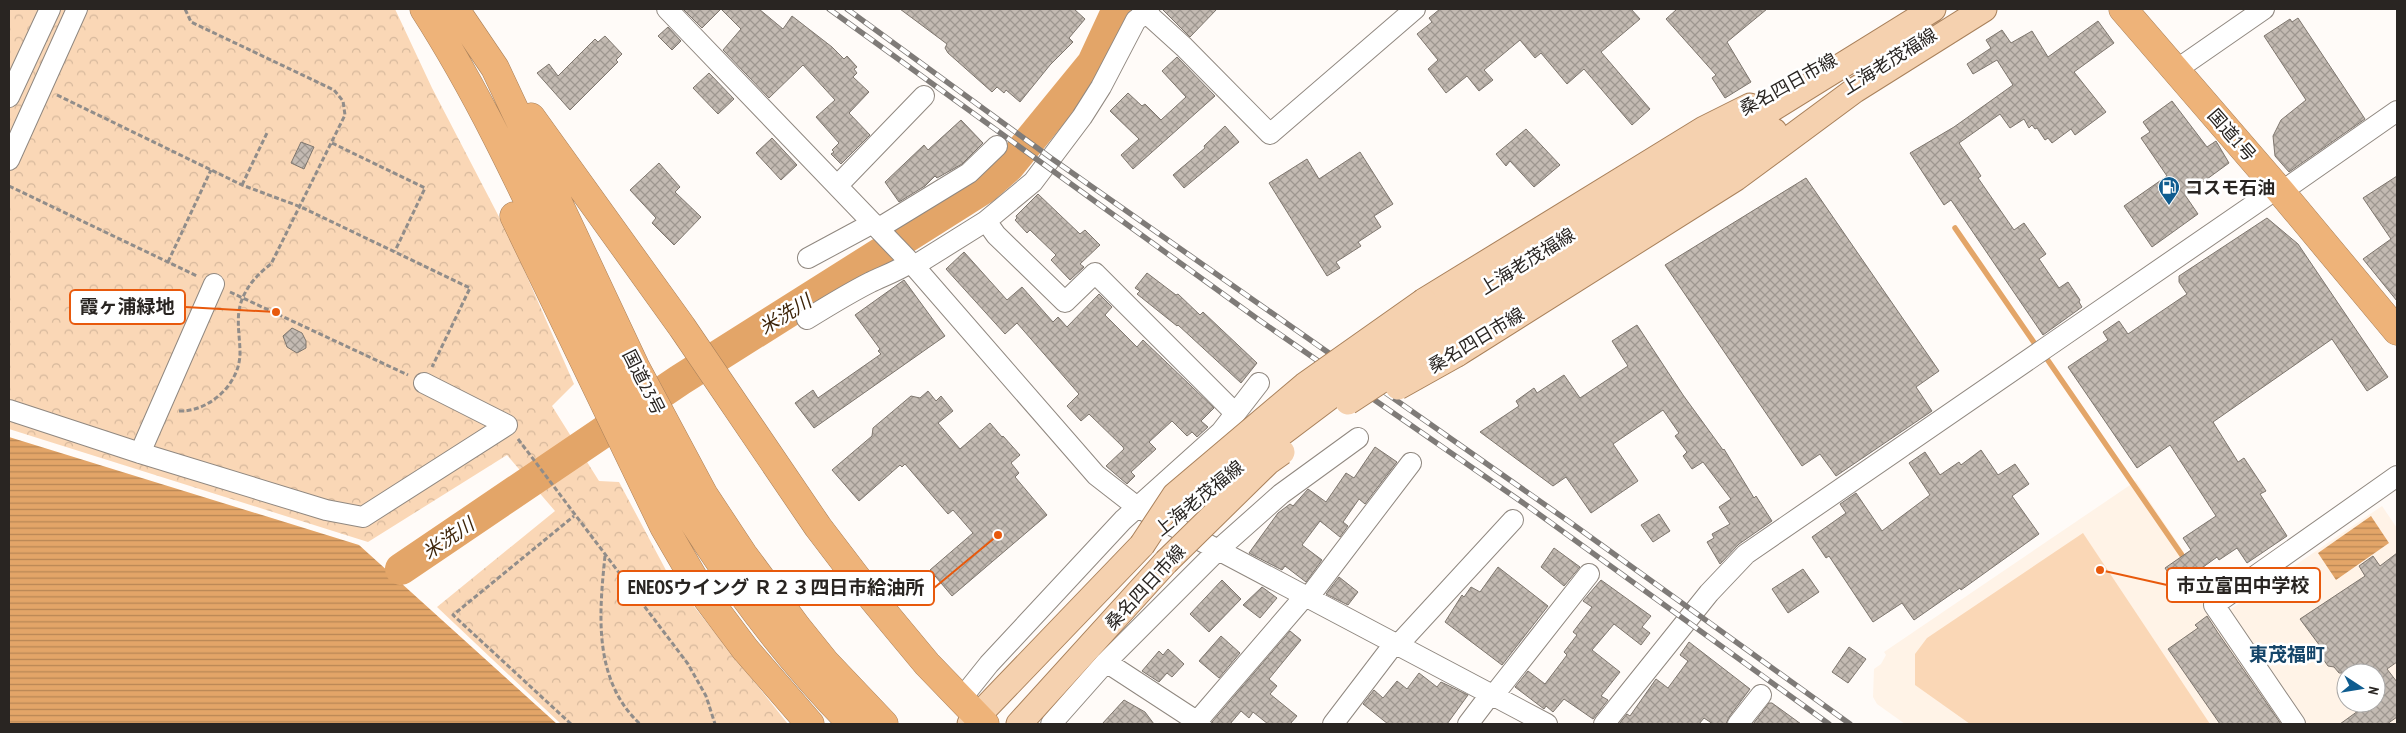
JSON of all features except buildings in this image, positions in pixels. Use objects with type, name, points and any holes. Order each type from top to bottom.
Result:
[{"type":"highway","points":[[422,9],[453,74],[502,189],[615,379]]},
{"type":"highway","name":"国道23号","points":[[455,9],[494,68],[615,379],[648,442],[704,495],[735,562],[810,678],[852,724]]},
{"type":"highway","name":"国道1号","points":[[2123,9],[2280,190],[2397,331]]},
{"type":"highway","points":[[494,68],[682,327],[818,527],[915,649],[973,716]]},
{"type":"highway","points":[[648,442],[664,527],[700,589],[745,649],[810,724]]},
{"type":"highway","name":"国道23号","points":[[735,562],[884,724]]},
{"type":"main road","name":"桑名四日市線","points":[[1440,328],[1704,129],[1784,89],[1915,9]]},
{"type":"main road","name":"上海老茂福線","points":[[1142,545],[1192,501],[1440,328],[1640,202],[1933,9]]},
{"type":"main road","name":"上海老茂福線","points":[[1640,202],[1973,9]]},
{"type":"main road","name":"桑名四日市線","points":[[1440,328],[1736,178],[1855,90],[1984,9]]},
{"type":"main road","name":"上海老茂福線","points":[[1349,402],[1440,328]]},
{"type":"main road","name":"桑名四日市線","points":[[1019,724],[1166,562],[1268,462],[1349,402]]},
{"type":"main road","name":"桑名四日市線","points":[[973,716],[1142,545]]},
{"type":"street","points":[[9,97],[50,9]]},
{"type":"street","points":[[9,160],[77,9]]},
{"type":"street","points":[[667,9],[910,262],[1096,474],[1137,507],[1547,724]]},
{"type":"street","points":[[807,319],[873,281],[891,275],[910,262],[986,221],[1033,182],[1101,87],[1136,20],[1145,10],[1270,134],[1416,9]]},
{"type":"street","points":[[2176,70],[2264,9]]},
{"type":"street","points":[[19,78],[41,88]]},
{"type":"street","points":[[838,185],[924,96]]},
{"type":"street","points":[[1604,724],[1709,593],[1746,554],[2397,112]]},
{"type":"street","points":[[808,258],[876,226],[968,173],[997,146]]},
{"type":"street","points":[[986,221],[996,235],[1065,302],[1095,274],[1235,414]]},
{"type":"street","points":[[140,453],[214,284]]},
{"type":"street","points":[[424,383],[507,425]]},
{"type":"street","points":[[973,716],[989,664],[1137,507],[1221,432],[1260,383]]},
{"type":"street","points":[[9,410],[140,453],[326,510],[363,517],[507,425]]},
{"type":"street","points":[[1221,432],[1280,494]]},
{"type":"street","points":[[1051,724],[1106,662],[1218,550],[1280,494],[1358,438]]},
{"type":"street","points":[[1200,724],[1200,718],[1306,597],[1411,463]]},
{"type":"street","points":[[2295,724],[2214,605],[2397,476]]},
{"type":"street","points":[[1333,724],[1396,645],[1512,520]]},
{"type":"street","points":[[1468,724],[1589,574]]},
{"type":"street","points":[[1106,662],[1200,724]]},
{"type":"street","points":[[1738,724],[1761,695]]},
{"type":"path","points":[[160,408],[181,411],[194,409],[210,403],[230,384],[238,367],[240,353],[238,316],[243,298],[256,275],[271,264],[301,207],[345,114],[343,101],[334,90],[191,22],[185,9]]},
{"type":"path","points":[[41,88],[242,185],[301,207],[470,288],[424,383]]},
{"type":"path","points":[[242,185],[267,133]]},
{"type":"path","points":[[332,143],[425,188],[395,251]]},
{"type":"path","points":[[168,262],[211,170]]},
{"type":"path","points":[[507,425],[574,516],[688,664],[706,696],[715,724]]},
{"type":"path","points":[[571,724],[453,615],[574,516]]},
{"type":"path","points":[[605,556],[600,602],[600,640],[606,669],[616,692],[632,717],[640,724]]},
{"type":"shaded area","points":[[9,437],[359,545],[557,724],[9,724]]},
{"type":"shaded area","points":[[2136,481],[2225,613],[2382,506],[2397,528],[2397,724],[1905,724],[1877,704],[1873,697],[1874,669],[1881,664],[1886,655],[1884,652]]},
{"type":"shaded area","points":[[2371,516],[2389,543],[2336,580],[2318,553]]},
{"type":"green space","points":[[9,9],[395,9],[432,88],[511,240],[574,384],[552,406],[599,481],[619,482],[668,574],[788,724],[561,724],[437,607],[555,511],[507,455],[368,542],[9,429]]},
{"type":"green space","points":[[2083,533],[2210,724],[1970,724],[1915,685],[1915,654],[1927,638]]},
{"type":"waterway","name":"米洗川","points":[[401,569],[680,380],[984,188],[1009,166],[1093,63],[1118,9]]},
{"type":"waterway","points":[[1955,228],[2035,344]]},
{"type":"waterway","points":[[2047,359],[2186,561]]},
{"type":"waterway","points":[[2191,569],[2208,593]]},
{"type":"railway","points":[[829,9],[1259,320],[1529,507],[1829,724]]},
{"type":"railway","points":[[847,9],[1051,158],[1571,523],[1850,724]]},
{"type":"place","name":"コスモ石油","points":[[2169,206]]},
{"type":"place","name":"霞ヶ浦緑地","points":[[276,312]]},
{"type":"place","name":"ENEOSウイング Ｒ２３四日市給油所","points":[[998,535]]},
{"type":"place","name":"市立富田中学校","points":[[2100,570]]},
{"type":"district","name":"東茂福町","points":[[2287,654]]}]
